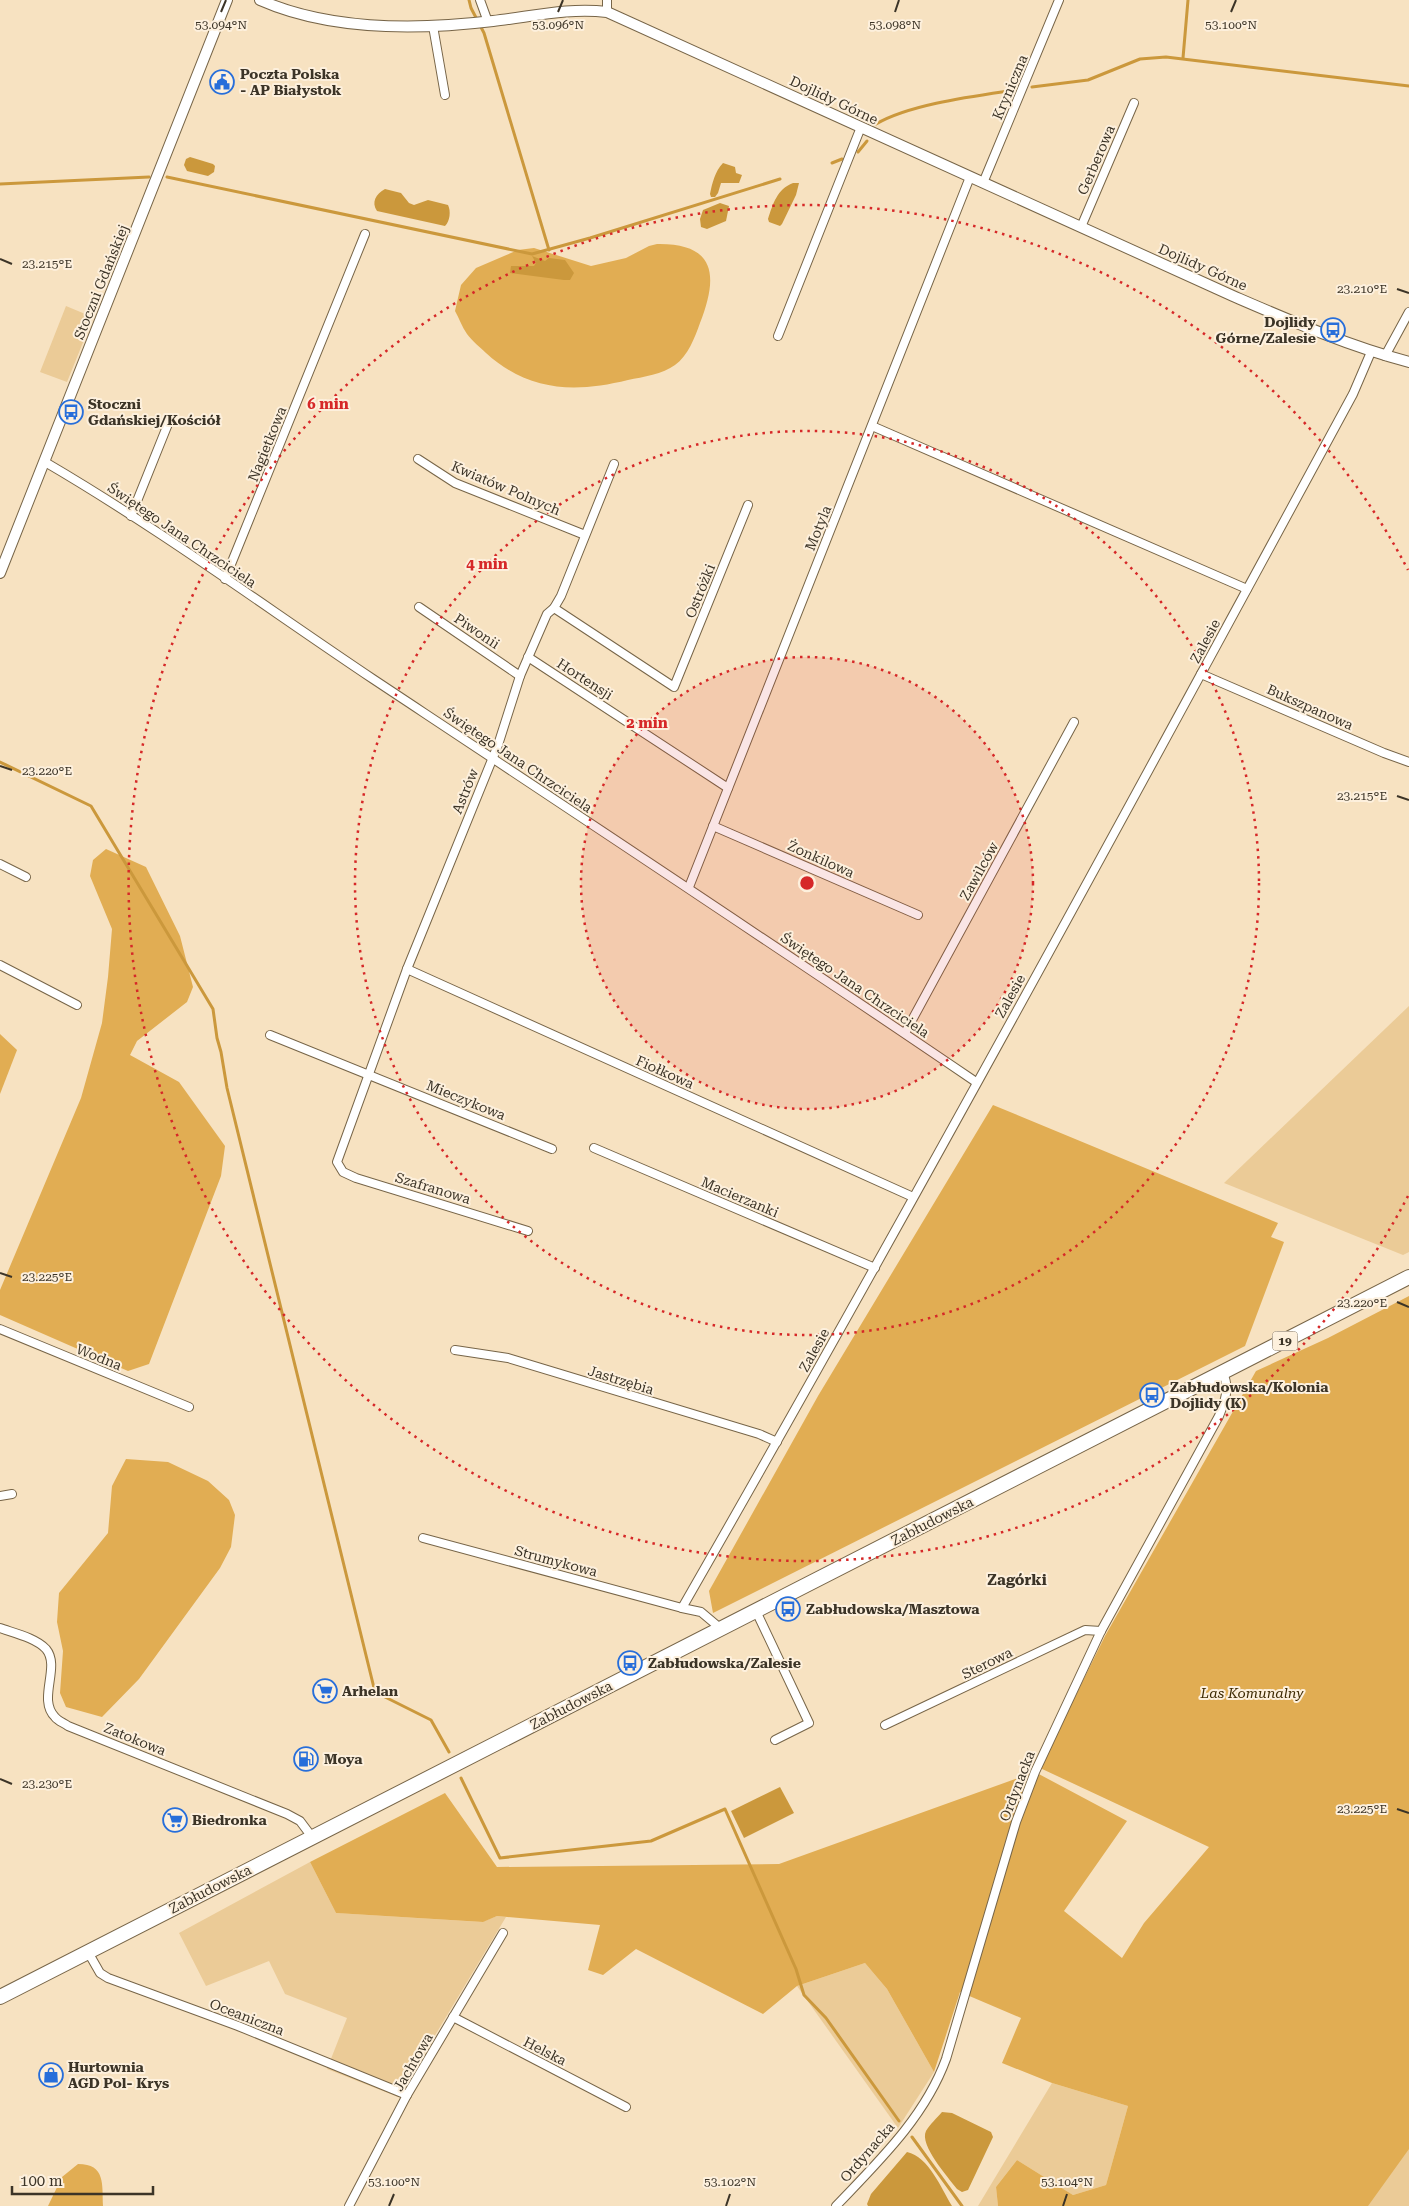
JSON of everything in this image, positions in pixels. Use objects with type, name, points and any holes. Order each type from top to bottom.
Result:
[{"type":"highway","name":"19","points":[[1222,1373],[1409,1277]]},
{"type":"highway","name":"Zabłudowska","points":[[0,1997],[1222,1373]]},
{"type":"street","name":"Stoczni Gdańskiej","points":[[0,574],[227,0]]},
{"type":"street","name":"Dojlidy Górne","points":[[260,0],[279,8],[322,18],[400,28],[488,22],[589,10],[606,12],[983,184],[1311,330],[1371,352],[1409,362]]},
{"type":"street","points":[[480,0],[488,22]]},
{"type":"street","points":[[606,12],[608,0]]},
{"type":"street","name":"Kryniczna","points":[[983,184],[1059,0]]},
{"type":"street","points":[[433,26],[445,95]]},
{"type":"street","name":"Gerberowa","points":[[1080,227],[1134,103]]},
{"type":"street","points":[[778,336],[861,128]]},
{"type":"street","name":"Motyla","points":[[689,887],[970,178]]},
{"type":"street","name":"Nagietkowa","points":[[226,580],[365,234]]},
{"type":"street","points":[[1385,356],[1409,312]]},
{"type":"street","name":"Zalesie","points":[[682,1608],[875,1268],[1202,674],[1353,394],[1371,352]]},
{"type":"street","points":[[131,516],[170,419]]},
{"type":"street","points":[[872,426],[1247,589]]},
{"type":"street","name":"Kwiatów Polnych","points":[[418,459],[455,483],[585,535]]},
{"type":"street","name":"Świętego Jana Chrzciciela","points":[[45,462],[131,516],[492,758],[689,887],[976,1082]]},
{"type":"street","name":"Astrów","points":[[336,1162],[370,1075],[406,969],[492,758],[520,676],[547,614],[554,608],[614,464]]},
{"type":"street","name":"Ostróżki","points":[[554,608],[674,687],[748,504]]},
{"type":"street","name":"Piwonii","points":[[419,607],[520,676]]},
{"type":"street","name":"Hortensji","points":[[528,657],[728,788]]},
{"type":"street","name":"Bukszpanowa","points":[[1202,674],[1409,762]]},
{"type":"street","name":"Zawilców","points":[[905,1032],[1074,722]]},
{"type":"street","name":"Żonkilowa","points":[[713,826],[918,915]]},
{"type":"street","points":[[0,864],[26,876]]},
{"type":"street","points":[[0,965],[77,1005]]},
{"type":"street","name":"Fiołkowa","points":[[406,969],[913,1197]]},
{"type":"street","name":"Mieczykowa","points":[[270,1035],[552,1149]]},
{"type":"street","name":"Macierzanki","points":[[594,1148],[875,1268]]},
{"type":"street","name":"Szafranowa","points":[[336,1162],[343,1172],[356,1178],[528,1231]]},
{"type":"street","name":"Wodna","points":[[0,1329],[189,1407]]},
{"type":"street","name":"Jastrzębia","points":[[456,1350],[508,1358],[759,1434],[777,1442]]},
{"type":"street","name":"Ordynacka","points":[[836,2206],[890,2148],[938,2081],[1024,1801],[1037,1765],[1101,1631],[1219,1416],[1227,1389],[1226,1380],[1222,1373]]},
{"type":"street","points":[[0,1496],[12,1494]]},
{"type":"street","name":"Strumykowa","points":[[423,1538],[682,1608]]},
{"type":"street","points":[[682,1608],[701,1612],[720,1628]]},
{"type":"street","points":[[756,1611],[809,1724],[774,1740]]},
{"type":"street","name":"Zatokowa","points":[[0,1628],[36,1642],[45,1648],[50,1657],[48,1706],[54,1717],[68,1726],[300,1820],[312,1837]]},
{"type":"street","name":"Sterowa","points":[[885,1725],[1086,1630],[1101,1631]]},
{"type":"street","name":"Jachtowa","points":[[349,2206],[407,2095],[503,1933]]},
{"type":"street","name":"Oceaniczna","points":[[88,1952],[100,1973],[108,1978],[238,2026],[407,2095]]},
{"type":"street","name":"Helska","points":[[453,2017],[626,2107]]},
{"type":"shaded area","points":[[190,157],[213,164],[215,166],[214,172],[208,176],[187,171],[184,165],[186,159]]},
{"type":"shaded area","points":[[723,163],[735,167],[736,173],[742,175],[739,183],[721,183],[718,193],[715,197],[711,197],[714,178]]},
{"type":"shaded area","points":[[793,183],[799,183],[796,195],[782,224],[780,226],[769,222],[768,219],[779,193]]},
{"type":"shaded area","points":[[385,189],[401,193],[409,203],[414,205],[428,200],[448,205],[450,216],[447,224],[445,226],[377,211],[374,204],[375,198]]},
{"type":"shaded area","points":[[720,203],[729,206],[726,221],[707,229],[701,227],[700,219],[703,210]]},
{"type":"shaded area","points":[[532,256],[545,261],[549,258],[565,260],[574,273],[570,280],[564,280],[510,273],[511,266],[534,266],[536,263]]},
{"type":"shaded area","points":[[66,306],[90,316],[84,331],[86,335],[67,382],[40,372]]},
{"type":"shaded area","points":[[1409,1006],[1409,1252],[1403,1255],[1224,1183]]},
{"type":"shaded area","points":[[780,1787],[794,1813],[744,1838],[731,1811]]},
{"type":"shaded area","points":[[310,1862],[336,1913],[482,1922],[497,1916],[506,1917],[398,2097],[327,2069],[347,2018],[285,1994],[269,1961],[206,1986],[179,1933]]},
{"type":"shaded area","points":[[865,1963],[887,1989],[934,2072],[898,2128],[797,1986]]},
{"type":"shaded area","points":[[1052,2083],[1128,2106],[1106,2185],[1073,2195],[1017,2160],[996,2187],[998,2206],[978,2206]]},
{"type":"shaded area","points":[[942,2112],[952,2113],[991,2132],[993,2137],[968,2190],[962,2192],[957,2189],[941,2169],[930,2152],[925,2137],[926,2131]]},
{"type":"shaded area","points":[[1409,2137],[1409,2206],[1357,2206]]},
{"type":"shaded area","points":[[907,2152],[922,2160],[934,2174],[952,2206],[868,2206],[871,2194]]},
{"type":"green space","points":[[657,244],[677,245],[692,249],[702,256],[708,266],[710,278],[706,306],[690,346],[680,361],[659,373],[590,387],[553,386],[536,382],[519,376],[502,366],[486,353],[467,334],[455,311],[461,285],[476,268],[518,250],[534,248],[591,266],[626,258]]},
{"type":"green space","points":[[106,849],[146,867],[180,936],[193,987],[187,1002],[137,1041],[130,1055],[179,1082],[225,1146],[221,1176],[149,1364],[128,1371],[0,1315],[0,1290],[81,1098],[102,1023],[112,929],[90,876],[93,860]]},
{"type":"green space","points":[[0,1034],[17,1050],[0,1094]]},
{"type":"green space","points":[[993,1105],[1278,1223],[1271,1237],[1284,1242],[1245,1346],[713,1613],[709,1591],[818,1396]]},
{"type":"green space","name":"Las Komunalny","points":[[1409,1296],[1409,2149],[1368,2206],[998,2206],[996,2187],[1017,2160],[1073,2195],[1106,2185],[1128,2106],[1052,2083],[1002,2063],[1021,2018],[960,1992],[934,2072],[887,1989],[865,1963],[797,1986],[763,2014],[636,1949],[603,1975],[588,1970],[600,1925],[497,1916],[483,1922],[336,1913],[310,1862],[445,1793],[497,1867],[779,1864],[1035,1772],[1127,1821],[1064,1911],[1122,1958],[1144,1923],[1209,1847],[1040,1768],[1105,1636],[1256,1371],[1328,1338]]},
{"type":"green space","points":[[126,1459],[168,1462],[208,1481],[229,1500],[235,1515],[231,1547],[220,1568],[139,1679],[102,1717],[66,1707],[60,1693],[63,1651],[57,1622],[59,1593],[108,1533],[112,1486]]},
{"type":"green space","points":[[78,2164],[94,2168],[101,2177],[103,2206],[48,2206],[62,2177]]},
{"type":"waterway","points":[[469,0],[484,33],[549,250]]},
{"type":"waterway","points":[[1183,58],[1188,0]]},
{"type":"waterway","points":[[1032,87],[1088,80],[1140,59],[1166,57],[1409,86]]},
{"type":"waterway","points":[[876,124],[890,117],[924,106],[1015,90]]},
{"type":"waterway","points":[[858,152],[867,141]]},
{"type":"waterway","points":[[832,163],[842,159]]},
{"type":"waterway","points":[[0,184],[149,177]]},
{"type":"waterway","points":[[167,177],[532,254],[780,179]]},
{"type":"waterway","points":[[0,762],[91,806],[213,1009],[227,1088],[375,1692],[431,1720],[449,1752]]},
{"type":"waterway","points":[[461,1778],[500,1858],[651,1841],[725,1809],[796,1969],[804,1995],[826,2018],[899,2121]]},
{"type":"waterway","points":[[912,2137],[962,2206]]},
{"type":"place","name":"Poczta Polska - AP Białystok","points":[[222,82]]},
{"type":"place","name":"Dojlidy Górne/Zalesie","points":[[1333,330]]},
{"type":"place","name":"Stoczni Gdańskiej/Kościół","points":[[71,412]]},
{"type":"place","name":"Zabłudowska/Kolonia Dojlidy (K)","points":[[1152,1395]]},
{"type":"place","name":"Zabłudowska/Masztowa","points":[[788,1609]]},
{"type":"place","name":"Zabłudowska/Zalesie","points":[[630,1663]]},
{"type":"place","name":"Arhelan","points":[[325,1691]]},
{"type":"place","name":"Moya","points":[[306,1759]]},
{"type":"place","name":"Biedronka","points":[[175,1820]]},
{"type":"place","name":"Hurtownia AGD Pol- Krys","points":[[51,2075]]},
{"type":"district","name":"Zagórki","points":[[1017,1580]]}]
